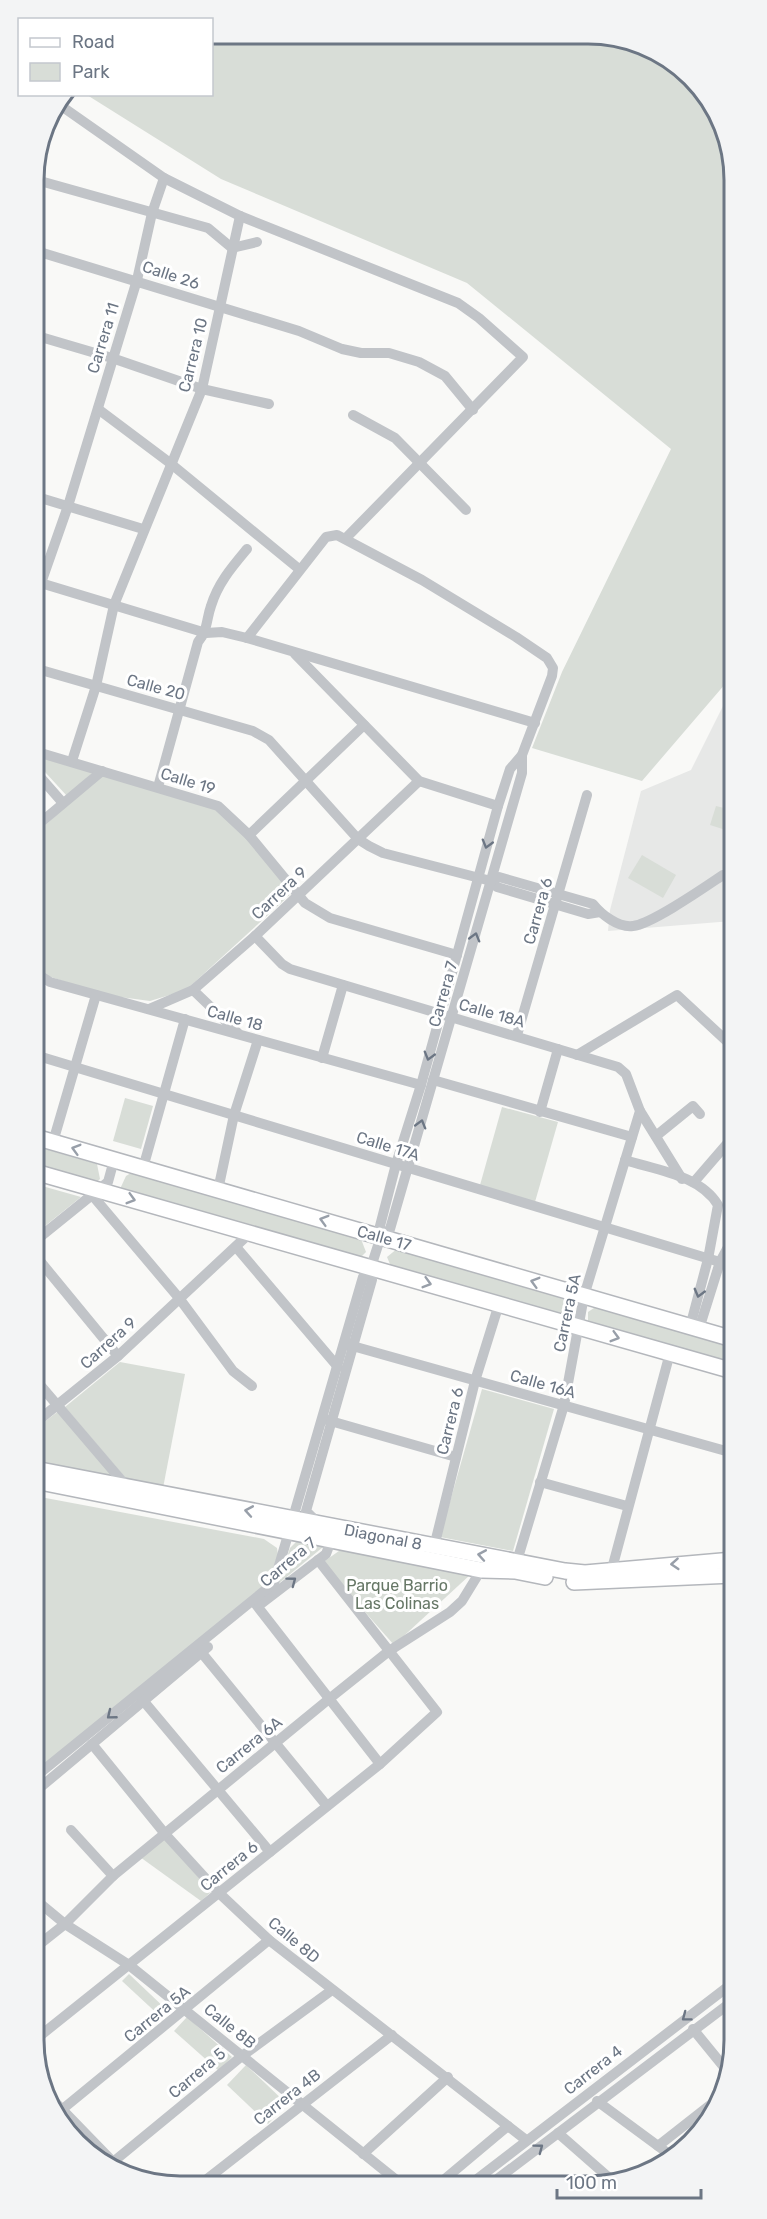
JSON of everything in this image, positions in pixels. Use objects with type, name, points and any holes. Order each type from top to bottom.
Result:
[{"type":"street","points":[[64,108],[165,178],[240,216],[458,303],[479,318],[523,357],[346,538],[337,535],[326,537],[247,638]]},
{"type":"street","name":"Carrera 11","points":[[44,567],[68,507],[137,280],[152,213],[165,178]]},
{"type":"street","points":[[44,182],[208,228],[232,248],[257,242]]},
{"type":"street","name":"Carrera 10","points":[[72,761],[96,686],[114,605],[143,529],[202,389],[240,216]]},
{"type":"street","name":"Calle 26","points":[[44,253],[299,331],[342,349],[361,353],[389,353],[419,362],[445,376],[472,410]]},
{"type":"street","points":[[44,338],[112,358],[202,389],[269,404]]},
{"type":"street","points":[[98,409],[170,464],[299,569]]},
{"type":"street","points":[[353,415],[395,438],[466,510]]},
{"type":"street","points":[[44,499],[143,529]]},
{"type":"street","name":"Carrera 7","points":[[346,538],[516,637],[547,658],[553,668],[536,723],[522,755],[510,769],[498,806],[457,955],[433,1080],[390,1229],[381,1236]]},
{"type":"street","points":[[158,787],[198,642],[206,633],[211,606],[224,575],[247,549]]},
{"type":"street","points":[[44,584],[206,633],[222,632],[247,638],[536,723]]},
{"type":"street","points":[[295,653],[419,781],[498,806]]},
{"type":"street","name":"Calle 20","points":[[44,671],[253,730],[269,740],[305,782]]},
{"type":"street","points":[[249,836],[364,725]]},
{"type":"street","name":"Calle 19","points":[[44,754],[218,806],[249,836],[298,896],[314,911],[330,918],[457,955]]},
{"type":"street","name":"Carrera 7","points":[[44,1771],[201,1652],[255,1604],[274,1583],[290,1525],[327,1420],[349,1345],[363,1277],[371,1267],[381,1236],[380,1226],[396,1164],[491,881],[522,773],[522,755]]},
{"type":"street","points":[[44,819],[102,771]]},
{"type":"street","points":[[44,781],[62,802]]},
{"type":"street","name":"Carrera 9","points":[[149,1009],[193,990],[255,936],[419,781]]},
{"type":"street","points":[[305,782],[358,839],[384,853],[491,881],[497,887],[557,899],[588,914],[602,914],[621,925],[633,927],[682,903],[723,875]]},
{"type":"street","name":"Carrera 6","points":[[517,1035],[587,795]]},
{"type":"street","name":"Calle 18A","points":[[255,936],[282,964],[290,969],[618,1067],[626,1074],[640,1111]]},
{"type":"street","name":"Calle 18","points":[[44,977],[96,995],[421,1085]]},
{"type":"street","points":[[322,1058],[344,985]]},
{"type":"street","points":[[193,990],[239,1034]]},
{"type":"street","points":[[53,1142],[96,995]]},
{"type":"street","points":[[577,1055],[677,995],[724,1038]]},
{"type":"street","points":[[143,1168],[185,1019]]},
{"type":"street","points":[[218,1190],[234,1115],[258,1040]]},
{"type":"street","points":[[540,1112],[558,1049]]},
{"type":"street","name":"Calle 17A","points":[[44,1058],[723,1264]]},
{"type":"street","points":[[433,1080],[632,1137]]},
{"type":"street","points":[[656,1136],[693,1106],[700,1114]]},
{"type":"street","points":[[640,1111],[682,1179]]},
{"type":"street","name":"Carrera 5A","points":[[517,1561],[564,1405],[584,1296],[640,1111]]},
{"type":"street","name":"Calle 17","points":[[44,1140],[723,1336]]},
{"type":"street","points":[[694,1182],[723,1148]]},
{"type":"street","points":[[44,1234],[108,1182],[114,1160]]},
{"type":"street","points":[[625,1160],[694,1182],[714,1198],[718,1210],[694,1328]]},
{"type":"street","name":"Calle 17","points":[[44,1175],[95,1193],[250,1233],[723,1368]]},
{"type":"street","points":[[95,1193],[239,1376],[252,1386]]},
{"type":"street","name":"Carrera 9","points":[[44,1416],[117,1356],[250,1233]]},
{"type":"street","points":[[236,1247],[338,1367]]},
{"type":"street","points":[[694,1328],[723,1256]]},
{"type":"street","points":[[44,1265],[117,1356]]},
{"type":"street","name":"Carrera 6","points":[[434,1547],[475,1380],[499,1304]]},
{"type":"street","name":"Carrera 7","points":[[44,1784],[92,1744],[141,1698],[255,1604],[326,1554],[330,1539],[327,1531],[312,1520],[306,1511],[338,1367],[349,1345]]},
{"type":"street","name":"Calle 16A","points":[[349,1345],[723,1450]]},
{"type":"street","points":[[609,1575],[670,1353]]},
{"type":"street","points":[[44,1390],[127,1494]]},
{"type":"street","points":[[327,1420],[456,1457]]},
{"type":"street","name":"Diagonal 8","points":[[44,1471],[127,1494]]},
{"type":"street","name":"Diagonal 8","points":[[44,1482],[127,1494],[290,1525],[330,1539],[481,1570],[515,1571],[570,1582],[723,1561]]},
{"type":"street","points":[[540,1482],[627,1506]]},
{"type":"street","name":"Diagonal 8","points":[[290,1525],[320,1524],[434,1547],[585,1573],[723,1575]]},
{"type":"street","points":[[318,1560],[388,1652]]},
{"type":"street","name":"Carrera 6A","points":[[44,1941],[65,1924],[113,1876],[166,1835],[329,1699],[388,1652],[450,1612],[462,1601],[481,1570]]},
{"type":"street","points":[[255,1604],[380,1764]]},
{"type":"street","points":[[201,1652],[327,1806]]},
{"type":"street","name":"Carrera 6","points":[[44,2033],[380,1764],[437,1712],[388,1652]]},
{"type":"street","points":[[141,1698],[270,1852]]},
{"type":"street","name":"Calle 8D","points":[[92,1744],[166,1835],[219,1893],[269,1940],[448,2077],[526,2140]]},
{"type":"street","points":[[71,1830],[113,1876]]},
{"type":"street","name":"Calle 8B","points":[[44,1907],[65,1924],[129,1965],[391,2176]]},
{"type":"street","name":"Carrera 5A","points":[[63,2109],[269,1940]]},
{"type":"street","name":"Carrera 5","points":[[117,2160],[242,2056],[332,1990]]},
{"type":"street","name":"Carrera 4","points":[[481,2176],[723,1990]]},
{"type":"street","name":"Carrera 4","points":[[503,2176],[723,2008]]},
{"type":"street","points":[[693,2029],[721,2063]]},
{"type":"street","name":"Carrera 4B","points":[[211,2176],[392,2035]]},
{"type":"street","points":[[363,2154],[448,2077]]},
{"type":"street","points":[[597,2102],[664,2151]]},
{"type":"street","points":[[66,2115],[100,2150]]},
{"type":"street","points":[[658,2146],[701,2115]]},
{"type":"street","points":[[448,2176],[508,2126]]},
{"type":"street","points":[[558,2133],[605,2174]]},
{"type":"shaded area","points":[[724,705],[724,922],[608,931],[610,910],[641,791],[691,770]]},
{"type":"green space","points":[[213,44],[596,44],[623,48],[656,62],[684,83],[695,97],[709,119],[716,136],[721,153],[724,180],[724,686],[642,781],[532,748],[562,672],[671,449],[467,283],[221,179],[89,96],[213,96]]},
{"type":"green space","points":[[44,758],[93,772],[67,796],[44,771]]},
{"type":"green space","points":[[101,775],[216,809],[248,839],[293,892],[186,990],[150,1001],[105,995],[44,974],[44,826]]},
{"type":"green space","points":[[716,806],[724,808],[724,829],[710,825]]},
{"type":"green space","points":[[642,855],[676,875],[663,898],[628,878]]},
{"type":"green space","points":[[125,1098],[153,1106],[141,1149],[113,1141]]},
{"type":"green space","points":[[502,1107],[558,1122],[535,1202],[480,1185]]},
{"type":"green space","points":[[44,1149],[97,1164],[100,1179],[92,1186],[44,1173]]},
{"type":"green space","points":[[131,1173],[361,1239],[366,1252],[356,1262],[120,1189],[126,1176]]},
{"type":"green space","points":[[44,1187],[81,1197],[44,1227]]},
{"type":"green space","points":[[398,1248],[568,1298],[569,1311],[563,1317],[392,1269],[387,1257]]},
{"type":"green space","points":[[597,1306],[723,1341],[723,1364],[588,1323],[588,1312]]},
{"type":"green space","points":[[120,1362],[185,1374],[163,1488],[129,1482],[65,1407]]},
{"type":"green space","points":[[482,1389],[554,1409],[513,1551],[440,1537]]},
{"type":"green space","points":[[60,1410],[117,1480],[44,1465],[44,1422]]},
{"type":"green space","points":[[44,1498],[264,1539],[277,1548],[279,1561],[269,1584],[44,1766]]},
{"type":"green space","points":[[299,1539],[323,1543],[323,1547],[278,1584],[290,1548]]},
{"type":"green space","name":"Parque Barrio Las Colinas","points":[[346,1546],[471,1574],[394,1645],[322,1563]]},
{"type":"green space","points":[[165,1838],[211,1892],[201,1901],[140,1857]]},
{"type":"green space","points":[[129,1974],[169,2012],[163,2019],[122,1981]]},
{"type":"green space","points":[[187,2017],[232,2057],[219,2071],[174,2031]]},
{"type":"green space","points":[[246,2065],[287,2104],[268,2124],[227,2085]]}]
